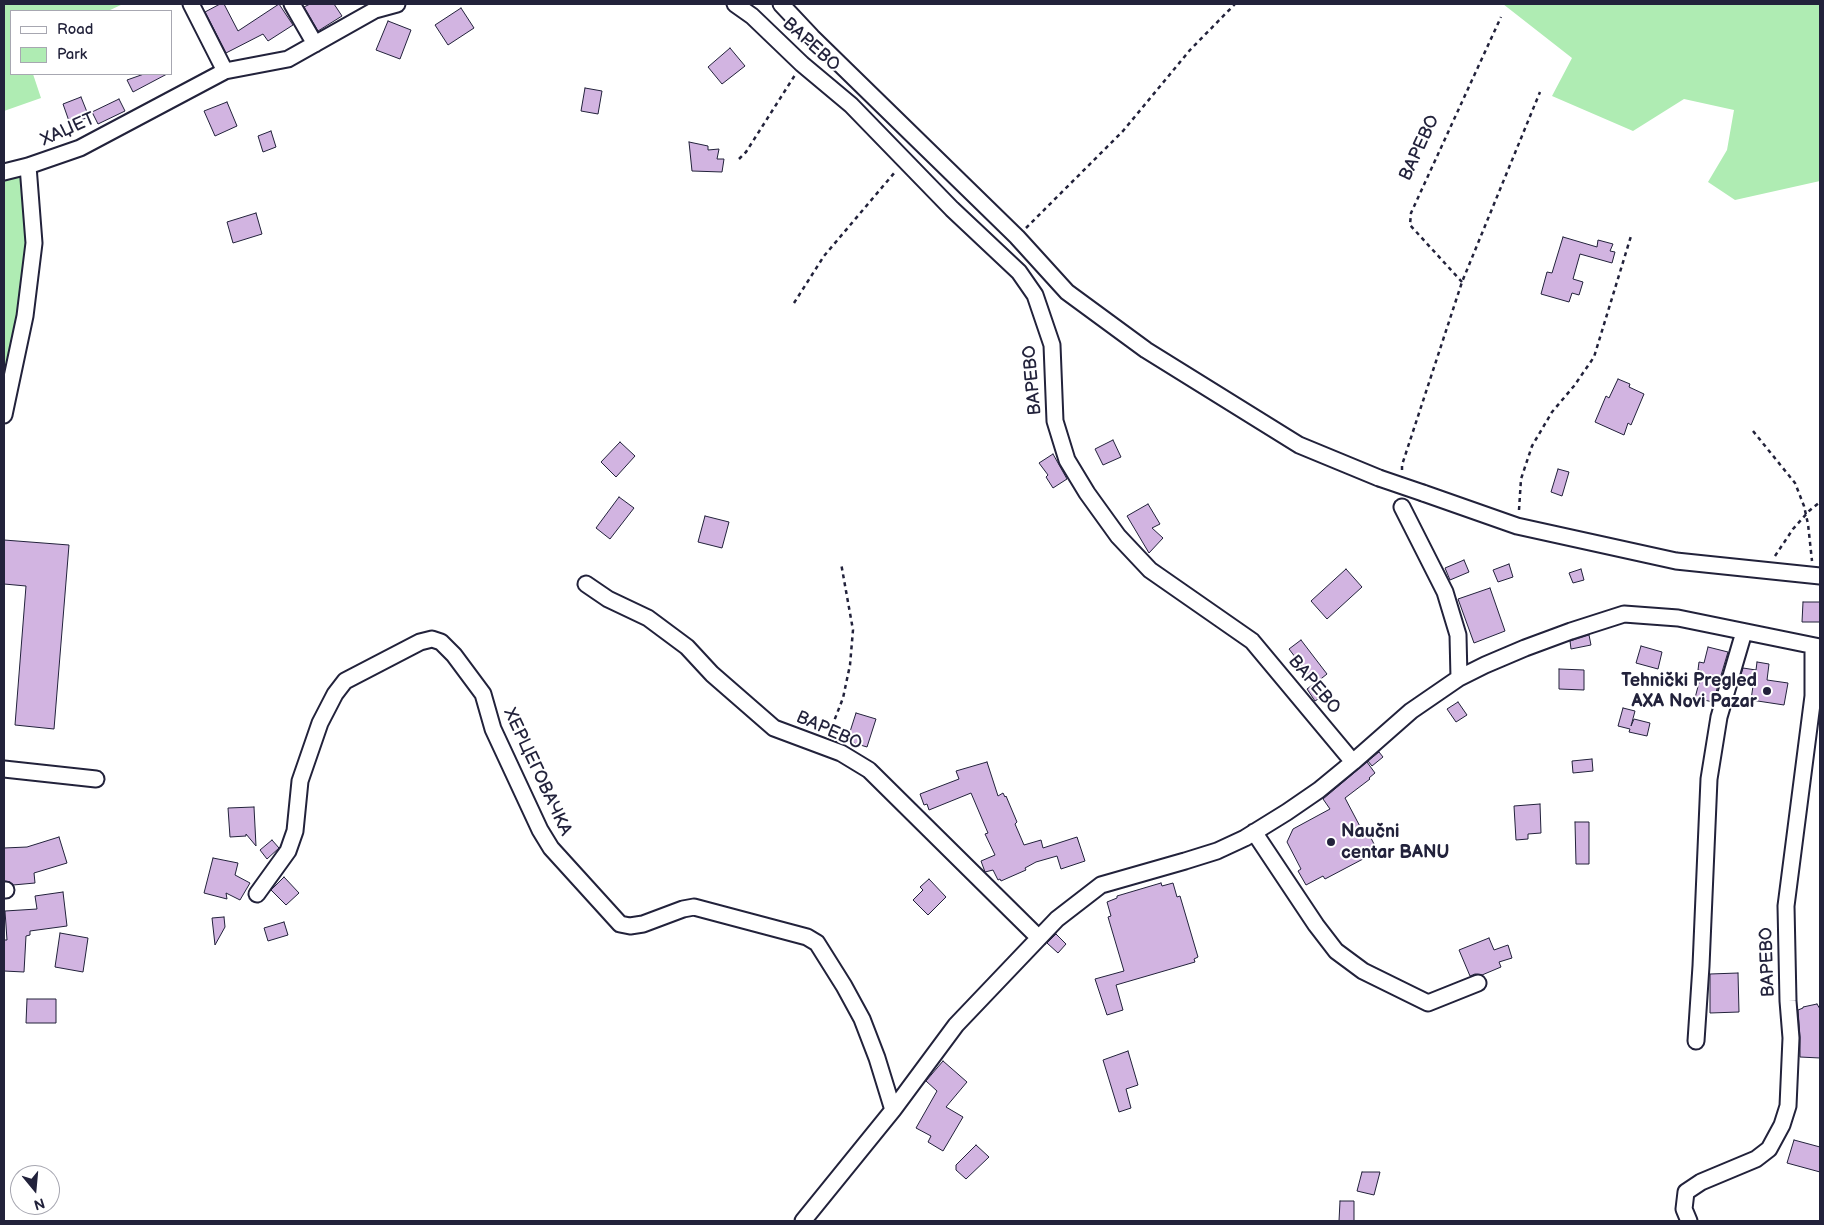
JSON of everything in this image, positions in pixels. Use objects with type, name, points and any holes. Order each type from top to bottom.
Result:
[{"type":"street","points":[[191,4],[224,70]]},
{"type":"street","points":[[292,4],[315,44]]},
{"type":"street","name":"ХАЏЕТ","points":[[4,172],[28,166],[80,148],[224,70],[288,59],[375,10],[397,4]]},
{"type":"street","name":"ВАРЕВО","points":[[735,4],[752,16],[802,64],[851,105],[952,210],[1019,272],[1035,295],[1052,345],[1055,421],[1067,460],[1087,493],[1118,536],[1150,570],[1252,641],[1353,762]]},
{"type":"street","points":[[781,4],[812,38],[1017,237],[1067,292],[1146,350],[1299,445],[1379,478],[1517,526],[1676,561],[1815,575]]},
{"type":"street","points":[[4,415],[25,316],[34,243],[28,166]]},
{"type":"street","points":[[1019,272],[1038,260]]},
{"type":"street","points":[[1402,507],[1445,592],[1458,635],[1459,678]]},
{"type":"street","name":"ВАРЕВО","points":[[586,584],[608,599],[648,618],[687,647],[712,674],[774,728],[841,754],[869,770],[1039,938]]},
{"type":"street","name":"ВАРЕВО","points":[[893,1110],[956,1025],[1057,919],[1101,885],[1217,851],[1254,832],[1319,790],[1410,711],[1459,678],[1485,665],[1571,631],[1624,614],[1678,618],[1817,647],[1813,696],[1786,906],[1788,1001],[1791,1038],[1788,1106],[1782,1125],[1770,1148],[1756,1159],[1701,1182],[1686,1192],[1684,1210],[1689,1221]]},
{"type":"street","points":[[1696,1041],[1702,966],[1709,779],[1718,717],[1744,632]]},
{"type":"street","name":"ХЕРЦЕГОВАЧКА","points":[[257,894],[288,851],[295,831],[300,781],[320,723],[335,694],[345,681],[420,642],[432,639],[441,642],[454,655],[483,694],[493,729],[540,830],[551,848],[620,924],[630,926],[643,924],[683,909],[694,907],[807,937],[816,943],[844,986],[862,1020],[877,1058],[893,1110]]},
{"type":"street","points":[[4,769],[96,779]]},
{"type":"street","points":[[1254,832],[1316,925],[1336,951],[1363,972],[1428,1003],[1478,983]]},
{"type":"street","points":[[803,1221],[893,1110]]},
{"type":"path","points":[[1017,237],[1123,131],[1190,50],[1235,4]]},
{"type":"path","name":"ВАРЕВО","points":[[1462,282],[1410,225],[1411,213],[1501,17]]},
{"type":"path","points":[[739,159],[752,144],[802,64]]},
{"type":"path","points":[[1402,473],[1402,464],[1462,282],[1540,92]]},
{"type":"path","points":[[794,303],[824,256],[854,218],[905,160]]},
{"type":"path","points":[[1517,526],[1521,479],[1532,446],[1552,412],[1574,386],[1594,357],[1631,236]]},
{"type":"path","points":[[1752,431],[1795,483],[1806,514],[1815,575]]},
{"type":"path","points":[[1766,570],[1793,529],[1820,502]]},
{"type":"path","points":[[824,747],[842,698],[850,665],[853,630],[841,562]]},
{"type":"green space","points":[[4,4],[123,4],[110,10],[10,10],[10,75],[33,75],[41,98],[4,111]]},
{"type":"green space","points":[[1503,4],[1820,4],[1820,181],[1735,200],[1708,182],[1727,150],[1734,110],[1684,99],[1633,131],[1552,96],[1572,58]]},
{"type":"green space","points":[[28,166],[34,243],[4,415],[4,172]]},
{"type":"building","points":[[220,4],[224,4],[238,31],[279,4],[293,25],[268,41],[263,34],[226,53],[205,12]]},
{"type":"building","points":[[310,4],[334,4],[342,16],[318,31],[304,7]]},
{"type":"building","points":[[461,8],[474,28],[448,45],[435,25]]},
{"type":"building","points":[[388,21],[411,30],[400,59],[376,50]]},
{"type":"building","points":[[730,48],[745,66],[722,84],[708,67]]},
{"type":"building","points":[[141,75],[165,75],[133,92],[127,80]]},
{"type":"building","points":[[585,88],[602,91],[598,114],[581,111]]},
{"type":"building","points":[[81,97],[89,117],[70,124],[63,104]]},
{"type":"building","points":[[119,99],[125,111],[98,124],[92,112]]},
{"type":"building","points":[[227,102],[237,126],[215,136],[204,111]]},
{"type":"building","points":[[271,131],[276,147],[263,152],[258,136]]},
{"type":"building","points":[[689,142],[708,146],[708,150],[719,149],[717,159],[724,159],[722,172],[692,171]]},
{"type":"building","points":[[256,213],[262,234],[233,243],[227,222]]},
{"type":"building","points":[[1563,237],[1597,247],[1598,240],[1613,244],[1610,251],[1615,252],[1612,263],[1580,254],[1573,279],[1583,282],[1579,295],[1572,293],[1569,302],[1541,294],[1547,272],[1552,273]]},
{"type":"building","points":[[1618,379],[1630,384],[1629,387],[1644,394],[1631,425],[1628,423],[1624,435],[1595,422],[1606,396],[1609,398]]},
{"type":"building","points":[[1113,440],[1121,457],[1103,465],[1095,449]]},
{"type":"building","points":[[620,442],[635,456],[616,477],[601,462]]},
{"type":"building","points":[[1053,454],[1067,479],[1053,488],[1046,477],[1048,475],[1039,463]]},
{"type":"building","points":[[1558,469],[1569,472],[1562,496],[1551,492]]},
{"type":"building","points":[[619,497],[634,508],[610,539],[596,528]]},
{"type":"building","points":[[1148,504],[1160,524],[1152,528],[1163,538],[1149,553],[1127,516]]},
{"type":"building","points":[[705,516],[729,522],[722,548],[698,542]]},
{"type":"building","points":[[4,540],[69,545],[54,729],[15,725],[26,586],[4,584]]},
{"type":"building","points":[[1464,560],[1469,572],[1450,580],[1445,568]]},
{"type":"building","points":[[1509,564],[1513,577],[1498,582],[1493,570]]},
{"type":"building","points":[[1346,569],[1362,587],[1327,619],[1311,601]]},
{"type":"building","points":[[1581,569],[1584,580],[1573,583],[1569,573]]},
{"type":"building","points":[[1490,588],[1505,631],[1474,643],[1458,599]]},
{"type":"building","points":[[1803,602],[1820,602],[1820,622],[1802,622]]},
{"type":"building","points":[[1589,635],[1591,645],[1571,649],[1570,641]]},
{"type":"building","points":[[1301,640],[1327,674],[1317,682],[1326,694],[1315,701],[1307,689],[1315,683],[1289,649]]},
{"type":"building","points":[[1641,646],[1662,652],[1658,669],[1636,663]]},
{"type":"building","points":[[1708,647],[1728,652],[1713,702],[1695,698],[1702,671],[1698,670],[1699,662],[1704,663]]},
{"type":"building","points":[[1757,662],[1769,664],[1767,680],[1788,683],[1784,705],[1751,700],[1753,686],[1741,684],[1742,682],[1739,681],[1743,668],[1756,670]]},
{"type":"building","points":[[1559,669],[1584,670],[1584,690],[1559,689]]},
{"type":"building","points":[[1458,702],[1467,715],[1456,722],[1447,709]]},
{"type":"building","points":[[1623,708],[1635,711],[1631,726],[1634,719],[1650,723],[1647,736],[1629,732],[1630,729],[1618,726]]},
{"type":"building","points":[[856,713],[876,719],[867,747],[847,741]]},
{"type":"building","points":[[1379,752],[1383,757],[1372,766],[1368,761]]},
{"type":"building","points":[[1592,759],[1593,771],[1573,773],[1572,761]]},
{"type":"building","points":[[987,762],[998,796],[1003,793],[1006,796],[1024,845],[1041,840],[1043,848],[1077,837],[1085,861],[1061,869],[1057,856],[1036,862],[1025,868],[1026,870],[1001,881],[1000,879],[998,880],[993,870],[985,872],[981,861],[995,855],[985,834],[988,833],[971,793],[929,810],[927,804],[924,805],[920,794],[959,779],[956,771]]},
{"type":"building","name":"Naučni centar BANU","points":[[1367,762],[1375,773],[1345,798],[1364,834],[1368,832],[1376,848],[1361,856],[1363,859],[1325,879],[1323,876],[1306,885],[1298,871],[1301,869],[1287,842],[1293,829],[1330,809],[1323,799]]},
{"type":"building","points":[[1540,804],[1541,833],[1528,834],[1528,839],[1516,840],[1514,806]]},
{"type":"building","points":[[254,807],[256,846],[246,834],[246,836],[230,837],[228,808]]},
{"type":"building","points":[[1575,822],[1589,822],[1589,864],[1576,864]]},
{"type":"building","points":[[59,837],[67,863],[34,873],[35,883],[13,885],[10,882],[4,881],[4,848],[27,847]]},
{"type":"building","points":[[272,840],[279,848],[267,859],[260,850]]},
{"type":"building","points":[[213,858],[238,863],[235,875],[250,883],[240,900],[226,893],[227,899],[204,893]]},
{"type":"building","points":[[284,877],[299,893],[286,905],[271,890]]},
{"type":"building","points":[[929,879],[946,897],[928,915],[913,900],[923,890],[920,887]]},
{"type":"building","points":[[1161,883],[1162,886],[1173,883],[1177,897],[1180,896],[1198,957],[1194,959],[1195,962],[1116,985],[1123,1010],[1107,1015],[1095,979],[1124,971],[1108,917],[1111,916],[1107,902],[1117,898],[1117,896]]},
{"type":"building","points":[[63,892],[67,926],[30,931],[30,935],[26,936],[24,972],[4,971],[4,940],[7,940],[5,911],[37,909],[35,896]]},
{"type":"building","points":[[224,917],[225,927],[215,945],[212,918]]},
{"type":"building","points":[[284,922],[288,935],[268,941],[264,928]]},
{"type":"building","points":[[60,933],[88,938],[83,972],[55,967]]},
{"type":"building","points":[[1056,934],[1066,944],[1058,953],[1047,943]]},
{"type":"building","points":[[1489,938],[1494,950],[1508,945],[1512,958],[1499,962],[1501,967],[1482,975],[1475,974],[1470,976],[1459,950]]},
{"type":"building","points":[[1738,973],[1739,1012],[1710,1013],[1710,974]]},
{"type":"building","points":[[27,999],[56,999],[56,1023],[26,1023]]},
{"type":"building","points":[[1817,1004],[1820,1009],[1820,1058],[1800,1057],[1798,1010]]},
{"type":"building","points":[[1128,1051],[1138,1085],[1126,1089],[1131,1108],[1119,1112],[1103,1060]]},
{"type":"building","points":[[943,1061],[967,1082],[946,1107],[963,1117],[943,1151],[928,1142],[931,1136],[916,1128],[937,1091],[926,1081]]},
{"type":"building","points":[[1794,1140],[1820,1147],[1820,1172],[1787,1163]]},
{"type":"building","points":[[976,1145],[989,1157],[966,1179],[956,1170],[956,1165]]},
{"type":"building","points":[[1362,1172],[1380,1172],[1374,1195],[1357,1191]]},
{"type":"building","points":[[1340,1201],[1354,1201],[1354,1221],[1339,1221]]},
{"type":"place","name":"Tehnički Pregled AXA Novi Pazar","points":[[1767,691]]},
{"type":"place","name":"Naučni centar BANU","points":[[1331,842]]}]
